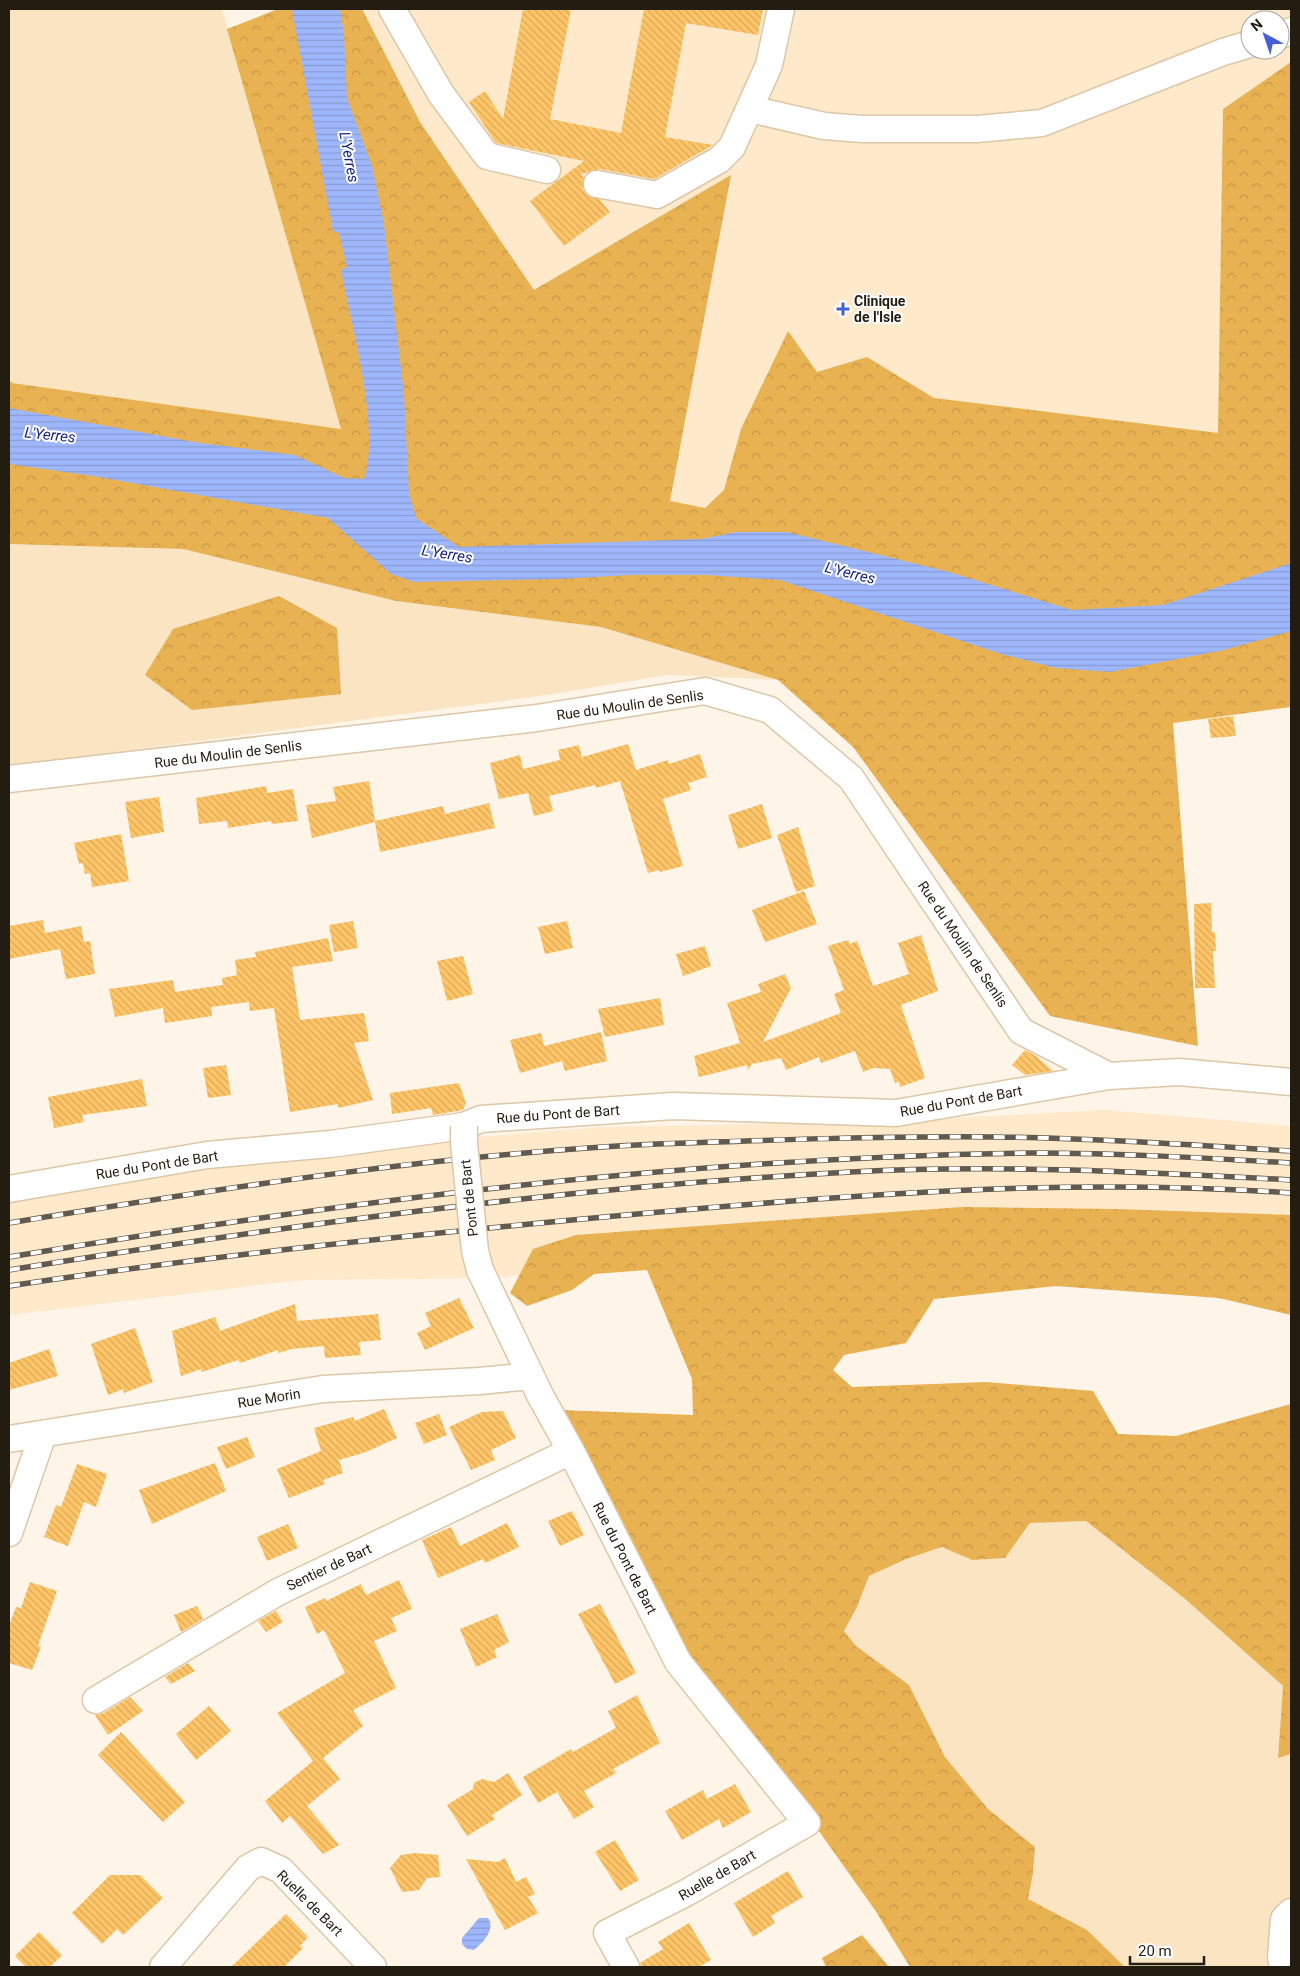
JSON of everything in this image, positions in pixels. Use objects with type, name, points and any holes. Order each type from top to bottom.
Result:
[{"type":"street","points":[[392,9],[440,94],[487,156],[547,170]]},
{"type":"street","points":[[597,184],[657,195],[719,160],[732,147],[769,65],[781,9]]},
{"type":"street","points":[[750,109],[824,126],[862,129],[977,129],[1042,123],[1240,47]]},
{"type":"street","name":"Rue du Moulin de Senlis","points":[[9,779],[537,718],[705,691],[770,710],[851,778],[1021,1031],[1109,1076]]},
{"type":"street","points":[[1109,1076],[1179,1072],[1291,1082]]},
{"type":"street","name":"Rue du Pont de Bart","points":[[9,1189],[207,1155],[330,1144],[464,1126],[481,1119],[674,1106],[896,1113],[1109,1076]]},
{"type":"street","name":"Pont de Bart","points":[[464,1126],[475,1251],[480,1270]]},
{"type":"street","name":"Rue du Pont de Bart","points":[[480,1270],[531,1376],[678,1662],[807,1823]]},
{"type":"street","name":"Rue Morin","points":[[9,1439],[323,1389],[480,1381],[531,1376]]},
{"type":"street","points":[[9,1533],[43,1434]]},
{"type":"street","name":"Sentier de Bart","points":[[96,1700],[278,1592],[571,1451]]},
{"type":"street","name":"Ruelle de Bart","points":[[626,1967],[607,1933],[686,1893],[807,1823]]},
{"type":"street","name":"Ruelle de Bart","points":[[162,1967],[248,1868],[261,1861],[281,1870],[373,1967]]},
{"type":"street","points":[[1283,1967],[1281,1957],[1284,1919],[1291,1912]]},
{"type":"shaded area","points":[[9,9],[222,9],[341,429],[12,383],[9,379]]},
{"type":"shaded area","name":"Clinique de l'Isle","points":[[339,9],[1291,9],[1291,551],[459,547]]},
{"type":"shaded area","points":[[9,544],[183,549],[396,601],[601,627],[778,680],[668,675],[547,695],[9,766]]},
{"type":"shaded area","points":[[1105,1110],[1291,1126],[1291,1237],[968,1227],[495,1278],[303,1280],[9,1315],[9,1198],[133,1176],[453,1139],[603,1127],[897,1121]]},
{"type":"shaded area","points":[[1086,1521],[1184,1598],[1283,1687],[1278,1757],[1291,1754],[1291,1904],[1279,1967],[1125,1967],[1087,1930],[1027,1899],[1033,1873],[1035,1847],[988,1809],[945,1757],[909,1685],[856,1646],[844,1631],[857,1607],[869,1576],[906,1559],[942,1547],[972,1560],[1005,1558],[1031,1523]]},
{"type":"green space","points":[[278,9],[362,9],[420,122],[534,290],[731,175],[670,501],[705,508],[724,490],[741,429],[788,331],[817,372],[867,357],[934,398],[1218,433],[1223,109],[1291,62],[1291,707],[1173,723],[1198,1046],[1050,1016],[853,747],[778,680],[601,627],[396,601],[183,549],[9,544],[9,379],[12,383],[341,429],[227,29]]},
{"type":"green space","points":[[279,596],[337,628],[341,694],[192,710],[145,675],[173,629]]},
{"type":"green space","points":[[962,1207],[1115,1209],[1291,1215],[1291,1315],[1219,1298],[1056,1286],[934,1299],[906,1343],[844,1355],[833,1370],[852,1387],[986,1382],[1093,1391],[1118,1434],[1176,1436],[1291,1404],[1291,1754],[1278,1758],[1283,1686],[1184,1598],[1086,1521],[1030,1523],[1005,1558],[972,1560],[942,1547],[906,1559],[869,1576],[857,1607],[844,1631],[856,1646],[909,1685],[945,1757],[988,1809],[1035,1847],[1028,1899],[1087,1930],[1125,1967],[910,1967],[875,1910],[764,1754],[699,1679],[559,1410],[693,1415],[692,1379],[647,1270],[594,1274],[572,1290],[527,1306],[510,1293],[533,1249],[576,1235]]},
{"type":"green space","points":[[862,1935],[889,1967],[826,1967],[822,1958]]},
{"type":"water","name":"L'Yerres","points":[[292,9],[340,9],[344,34],[347,98],[372,166],[384,224],[404,394],[409,493],[416,518],[459,547],[701,539],[737,532],[787,532],[949,572],[1072,610],[1163,605],[1291,563],[1291,631],[1224,650],[1110,672],[1056,668],[1001,654],[780,580],[706,575],[629,575],[561,579],[414,582],[391,574],[328,518],[93,476],[9,464],[9,408],[200,443],[295,455],[344,478],[364,479],[368,458],[367,405],[363,376],[341,270],[347,267],[339,233],[333,231]]},
{"type":"water","points":[[479,1918],[488,1918],[490,1922],[489,1931],[481,1944],[474,1950],[467,1949],[462,1944],[462,1938]]},
{"type":"building","points":[[523,9],[571,9],[550,119],[621,133],[644,9],[763,9],[758,35],[686,23],[665,137],[713,145],[654,179],[600,169],[581,174],[584,178],[583,189],[587,195],[600,200],[610,212],[564,246],[530,201],[584,161],[496,143],[469,102],[485,91],[503,119]]},
{"type":"building","points":[[1233,716],[1236,736],[1211,738],[1208,719]]},
{"type":"building","points":[[628,744],[636,770],[668,760],[669,764],[700,754],[707,777],[688,783],[691,790],[663,799],[683,866],[648,873],[620,781],[596,788],[595,785],[549,796],[553,811],[534,816],[528,793],[499,799],[490,763],[520,755],[523,769],[560,760],[558,750],[579,745],[582,757]]},
{"type":"building","points":[[369,781],[375,821],[443,806],[445,814],[489,803],[495,828],[380,852],[375,822],[312,838],[306,805],[336,801],[333,787]]},
{"type":"building","points":[[266,786],[267,793],[293,789],[298,821],[272,824],[271,821],[228,828],[227,821],[199,824],[196,798]]},
{"type":"building","points":[[159,797],[164,832],[131,838],[125,802]]},
{"type":"building","points":[[762,804],[772,838],[738,849],[728,815]]},
{"type":"building","points":[[798,827],[815,886],[796,892],[777,835]]},
{"type":"building","points":[[121,834],[129,881],[92,887],[90,873],[85,874],[83,863],[79,864],[74,843]]},
{"type":"building","points":[[804,891],[817,924],[765,942],[752,910]]},
{"type":"building","points":[[1211,903],[1212,932],[1215,932],[1216,951],[1213,951],[1215,988],[1195,988],[1194,904]]},
{"type":"building","points":[[43,920],[45,933],[81,926],[84,942],[90,941],[95,974],[66,979],[60,949],[9,959],[9,926]]},
{"type":"building","points":[[353,921],[358,948],[334,952],[329,925]]},
{"type":"building","points":[[567,921],[573,948],[545,954],[538,927]]},
{"type":"building","points":[[921,935],[938,991],[901,1005],[925,1078],[900,1087],[899,1082],[895,1083],[890,1069],[873,1068],[863,1072],[855,1051],[821,1063],[819,1057],[786,1070],[781,1058],[752,1064],[748,1070],[747,1065],[699,1077],[694,1056],[740,1043],[727,1003],[761,992],[758,984],[785,974],[791,988],[763,1042],[841,1013],[834,994],[844,990],[828,946],[848,940],[850,944],[857,941],[873,986],[909,974],[898,943]]},
{"type":"building","points":[[328,938],[333,961],[292,967],[300,1020],[364,1013],[369,1041],[354,1043],[373,1100],[338,1108],[338,1104],[290,1112],[274,1008],[250,1011],[249,1002],[211,1007],[212,1016],[165,1023],[163,1008],[115,1017],[109,989],[173,980],[175,992],[223,985],[222,978],[237,975],[235,960],[256,957],[255,952]]},
{"type":"building","points":[[705,946],[711,966],[683,976],[676,954]]},
{"type":"building","points":[[463,956],[473,994],[447,1001],[437,961]]},
{"type":"building","points":[[660,998],[664,1025],[605,1037],[598,1009]]},
{"type":"building","points":[[601,1032],[607,1061],[565,1071],[562,1061],[520,1073],[510,1040],[541,1033],[544,1046]]},
{"type":"building","points":[[1025,1050],[1036,1056],[1053,1071],[1025,1075],[1012,1065]]},
{"type":"building","points":[[226,1065],[231,1095],[208,1098],[203,1068]]},
{"type":"building","points":[[142,1079],[147,1106],[82,1115],[84,1122],[54,1128],[48,1097]]},
{"type":"building","points":[[459,1083],[466,1103],[463,1110],[433,1115],[431,1108],[392,1114],[390,1093]]},
{"type":"building","points":[[459,1298],[474,1328],[425,1350],[417,1333],[431,1326],[425,1313]]},
{"type":"building","points":[[295,1304],[297,1321],[378,1314],[381,1340],[359,1342],[361,1355],[325,1358],[324,1346],[292,1349],[279,1353],[278,1350],[240,1363],[238,1360],[202,1372],[201,1369],[181,1376],[172,1331],[215,1317],[220,1331]]},
{"type":"building","points":[[135,1328],[153,1382],[124,1393],[123,1389],[108,1395],[91,1344]]},
{"type":"building","points":[[49,1349],[58,1376],[9,1390],[9,1363]]},
{"type":"building","points":[[384,1409],[397,1438],[366,1452],[339,1460],[343,1473],[323,1480],[325,1484],[289,1498],[277,1469],[321,1451],[314,1428],[353,1417],[355,1421]]},
{"type":"building","points":[[503,1411],[516,1438],[491,1450],[495,1460],[471,1470],[449,1427],[482,1412]]},
{"type":"building","points":[[439,1414],[447,1435],[424,1444],[415,1423]]},
{"type":"building","points":[[247,1437],[255,1457],[226,1469],[217,1447]]},
{"type":"building","points":[[215,1463],[226,1491],[152,1524],[139,1490]]},
{"type":"building","points":[[77,1464],[107,1474],[96,1507],[84,1502],[68,1546],[44,1537],[56,1505],[61,1507]]},
{"type":"building","points":[[572,1511],[584,1535],[560,1546],[548,1521]]},
{"type":"building","points":[[507,1523],[519,1547],[485,1563],[483,1559],[438,1578],[422,1540],[451,1527],[460,1546]]},
{"type":"building","points":[[288,1524],[298,1548],[267,1561],[257,1537]]},
{"type":"building","points":[[399,1580],[412,1609],[391,1618],[397,1631],[374,1641],[396,1688],[353,1710],[363,1726],[323,1758],[340,1779],[307,1806],[339,1845],[323,1854],[290,1816],[282,1823],[265,1801],[313,1761],[277,1713],[345,1673],[324,1630],[317,1634],[305,1607],[325,1598],[326,1601],[361,1584],[366,1595]]},
{"type":"building","points":[[30,1582],[57,1591],[38,1646],[41,1647],[32,1670],[9,1663],[9,1626],[16,1607],[21,1608]]},
{"type":"building","points":[[600,1604],[636,1673],[615,1684],[578,1614]]},
{"type":"building","points":[[197,1606],[203,1619],[181,1632],[174,1615]]},
{"type":"building","points":[[276,1611],[283,1622],[266,1632],[258,1621]]},
{"type":"building","points":[[497,1614],[509,1642],[494,1650],[497,1657],[476,1667],[460,1629]]},
{"type":"building","points":[[188,1663],[195,1671],[171,1684],[165,1677]]},
{"type":"building","points":[[637,1695],[660,1743],[613,1769],[616,1773],[584,1791],[594,1807],[574,1819],[557,1792],[538,1803],[523,1777],[571,1749],[573,1752],[616,1728],[608,1711]]},
{"type":"building","points":[[130,1697],[143,1711],[108,1735],[95,1715],[104,1713]]},
{"type":"building","points":[[209,1706],[231,1731],[196,1760],[176,1734]]},
{"type":"building","points":[[121,1732],[185,1802],[163,1822],[98,1755]]},
{"type":"building","points":[[508,1773],[522,1795],[492,1815],[495,1819],[467,1836],[447,1805],[473,1789],[474,1783],[482,1779],[494,1782]]},
{"type":"building","points":[[735,1784],[751,1812],[723,1828],[719,1819],[682,1840],[665,1811],[703,1790],[707,1799]]},
{"type":"building","points":[[615,1840],[639,1880],[620,1891],[595,1852]]},
{"type":"building","points":[[415,1853],[438,1855],[440,1877],[427,1878],[419,1890],[402,1892],[390,1868],[401,1855]]},
{"type":"building","points":[[505,1858],[516,1882],[526,1877],[535,1894],[528,1897],[538,1913],[505,1930],[466,1859],[498,1862]]},
{"type":"building","points":[[788,1871],[803,1897],[771,1916],[775,1923],[753,1937],[734,1903]]},
{"type":"building","points":[[110,1875],[140,1875],[163,1898],[123,1935],[117,1929],[102,1944],[72,1913]]},
{"type":"building","points":[[286,1914],[308,1937],[300,1946],[303,1948],[284,1967],[231,1967]]},
{"type":"building","points":[[689,1923],[711,1960],[699,1967],[641,1967],[640,1963],[663,1949],[658,1942]]},
{"type":"building","points":[[39,1932],[62,1955],[50,1967],[26,1967],[15,1956]]},
{"type":"railway","points":[[9,1223],[251,1185],[413,1164],[576,1149],[657,1144],[868,1138],[994,1137],[1105,1140],[1291,1151]]},
{"type":"railway","points":[[9,1257],[263,1218],[519,1185],[776,1163],[904,1156],[1032,1153],[1130,1155],[1291,1163]]},
{"type":"railway","points":[[9,1270],[114,1253],[429,1210],[640,1187],[745,1179],[851,1172],[1016,1169],[1291,1180]]},
{"type":"railway","points":[[9,1286],[163,1264],[317,1246],[548,1222],[792,1201],[958,1190],[1041,1188],[1125,1187],[1291,1193]]},
{"type":"place","name":"Clinique de l'Isle","points":[[843,309]]}]
